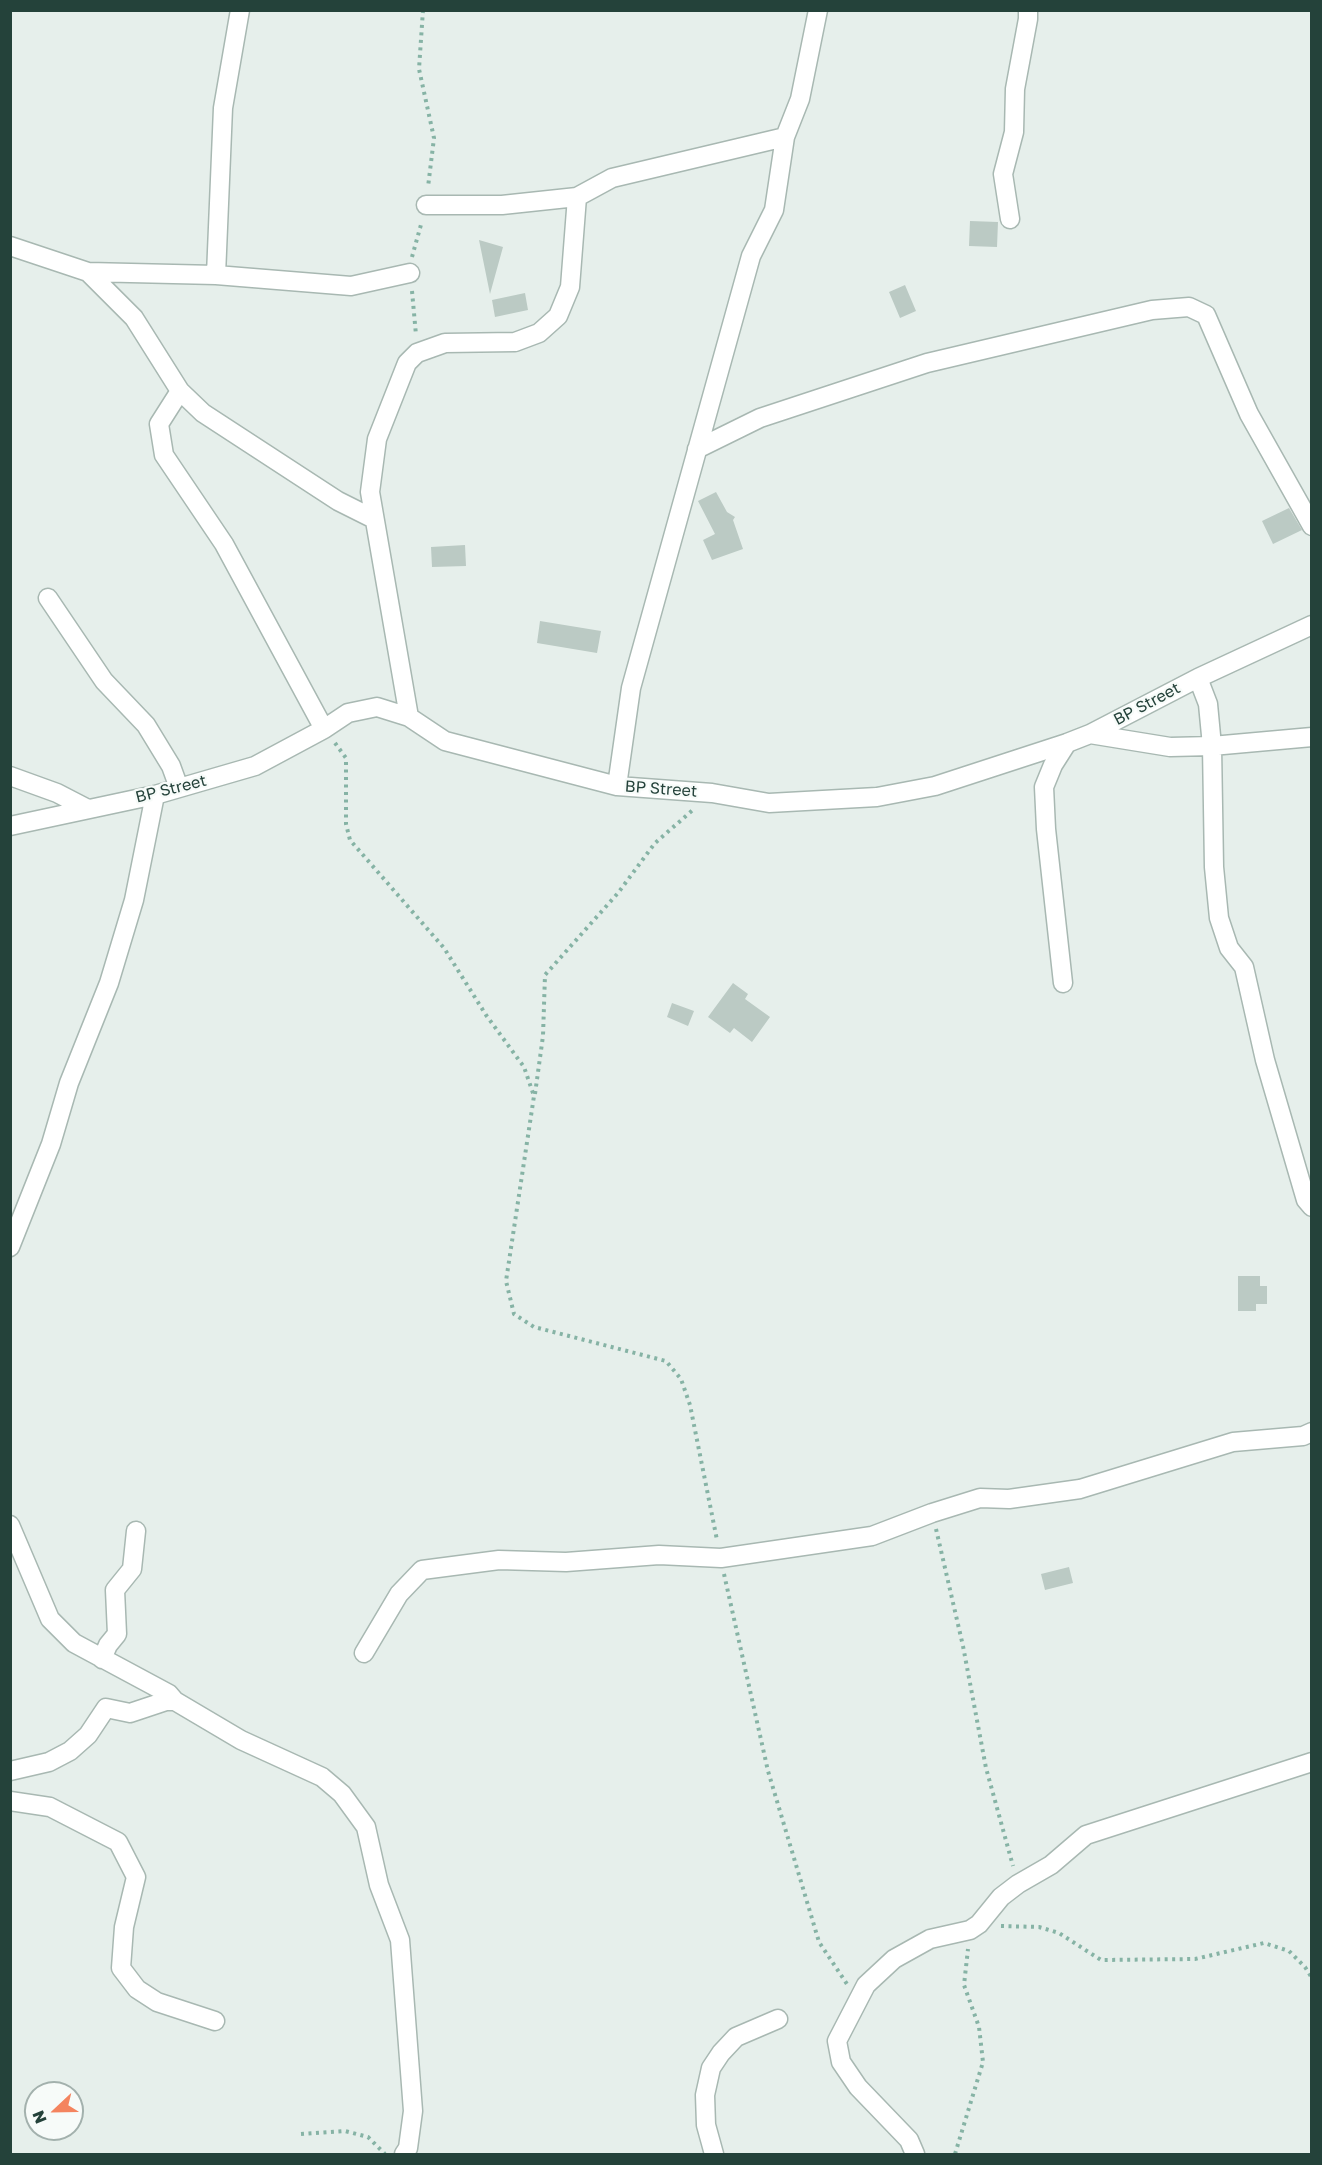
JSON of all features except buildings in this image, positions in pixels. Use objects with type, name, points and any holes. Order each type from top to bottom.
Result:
[{"type":"street","points":[[216,275],[223,108],[240,10]]},
{"type":"street","points":[[617,786],[631,688],[751,256],[774,210],[785,137],[800,99],[818,10]]},
{"type":"street","points":[[1010,219],[1003,174],[1014,132],[1015,89],[1028,10]]},
{"type":"street","points":[[426,205],[502,205],[577,196],[612,178],[785,137]]},
{"type":"street","points":[[409,717],[370,492],[376,439],[407,363],[417,353],[446,343],[515,342],[539,333],[558,316],[570,286],[577,196]]},
{"type":"street","points":[[10,246],[88,272],[216,275],[351,286],[411,273]]},
{"type":"street","points":[[88,272],[134,318],[180,391],[203,413],[338,501],[374,519]]},
{"type":"street","points":[[697,449],[760,418],[927,363],[1152,310],[1189,307],[1206,315],[1249,414],[1311,526]]},
{"type":"street","points":[[180,391],[159,424],[164,455],[224,544],[324,729]]},
{"type":"street","points":[[48,598],[104,681],[146,725],[171,766],[179,788]]},
{"type":"street","name":"BP Street","points":[[10,826],[155,795],[255,766],[324,729],[348,713],[377,707],[409,717],[444,741],[617,786],[712,793],[769,803],[877,797],[935,786],[1090,734],[1198,678],[1311,625]]},
{"type":"street","points":[[1198,678],[1208,704],[1212,746],[1214,867],[1219,918],[1229,948],[1244,967],[1265,1060],[1306,1200],[1311,1207]]},
{"type":"street","points":[[1090,734],[1170,747],[1212,746],[1311,737]]},
{"type":"street","points":[[1063,983],[1046,829],[1044,787],[1053,765],[1067,743]]},
{"type":"street","points":[[10,776],[57,793],[86,808]]},
{"type":"street","points":[[10,1247],[51,1144],[69,1083],[109,983],[134,900],[155,795]]},
{"type":"street","points":[[364,1653],[399,1594],[422,1570],[499,1560],[566,1562],[659,1555],[721,1558],[872,1536],[980,1498],[1009,1499],[1080,1489],[1233,1442],[1303,1436],[1311,1432]]},
{"type":"street","points":[[10,1525],[50,1619],[74,1643],[169,1694],[175,1701],[242,1740],[322,1778],[342,1794],[366,1827],[379,1885],[399,1940],[413,2110],[408,2148],[404,2154]]},
{"type":"street","points":[[102,1659],[108,1645],[117,1634],[115,1590],[132,1569],[136,1531]]},
{"type":"street","points":[[10,1771],[49,1762],[70,1751],[87,1735],[106,1708],[129,1713],[166,1701],[175,1701]]},
{"type":"street","points":[[915,2154],[909,2139],[858,2087],[841,2062],[837,2042],[866,1985],[894,1959],[930,1939],[975,1927],[1001,1897],[1018,1884],[1052,1865],[1086,1835],[1311,1762]]},
{"type":"street","points":[[10,1801],[50,1806],[118,1842],[136,1877],[124,1926],[121,1968],[138,1989],[157,2002],[215,2021]]},
{"type":"street","points":[[714,2154],[706,2125],[705,2095],[711,2068],[736,2037],[778,2019]]},
{"type":"path","points":[[417,353],[411,273],[412,257],[426,205],[434,138],[419,69],[423,10]]},
{"type":"path","points":[[324,729],[346,758],[346,824],[350,840],[444,948],[486,1015],[524,1067],[534,1096]]},
{"type":"path","points":[[712,793],[655,843],[618,893],[545,975],[543,1036],[506,1281],[514,1314],[534,1327],[666,1361],[681,1379],[690,1406],[768,1771],[819,1942],[857,1999]]},
{"type":"path","points":[[932,1513],[963,1646],[986,1768],[1018,1884]]},
{"type":"path","points":[[955,2154],[983,2062],[979,2027],[964,1985],[975,1927],[1039,1927],[1059,1933],[1101,1960],[1195,1959],[1264,1943],[1289,1951],[1305,1967],[1311,1978]]},
{"type":"path","points":[[302,2134],[345,2131],[368,2137],[385,2154]]}]
